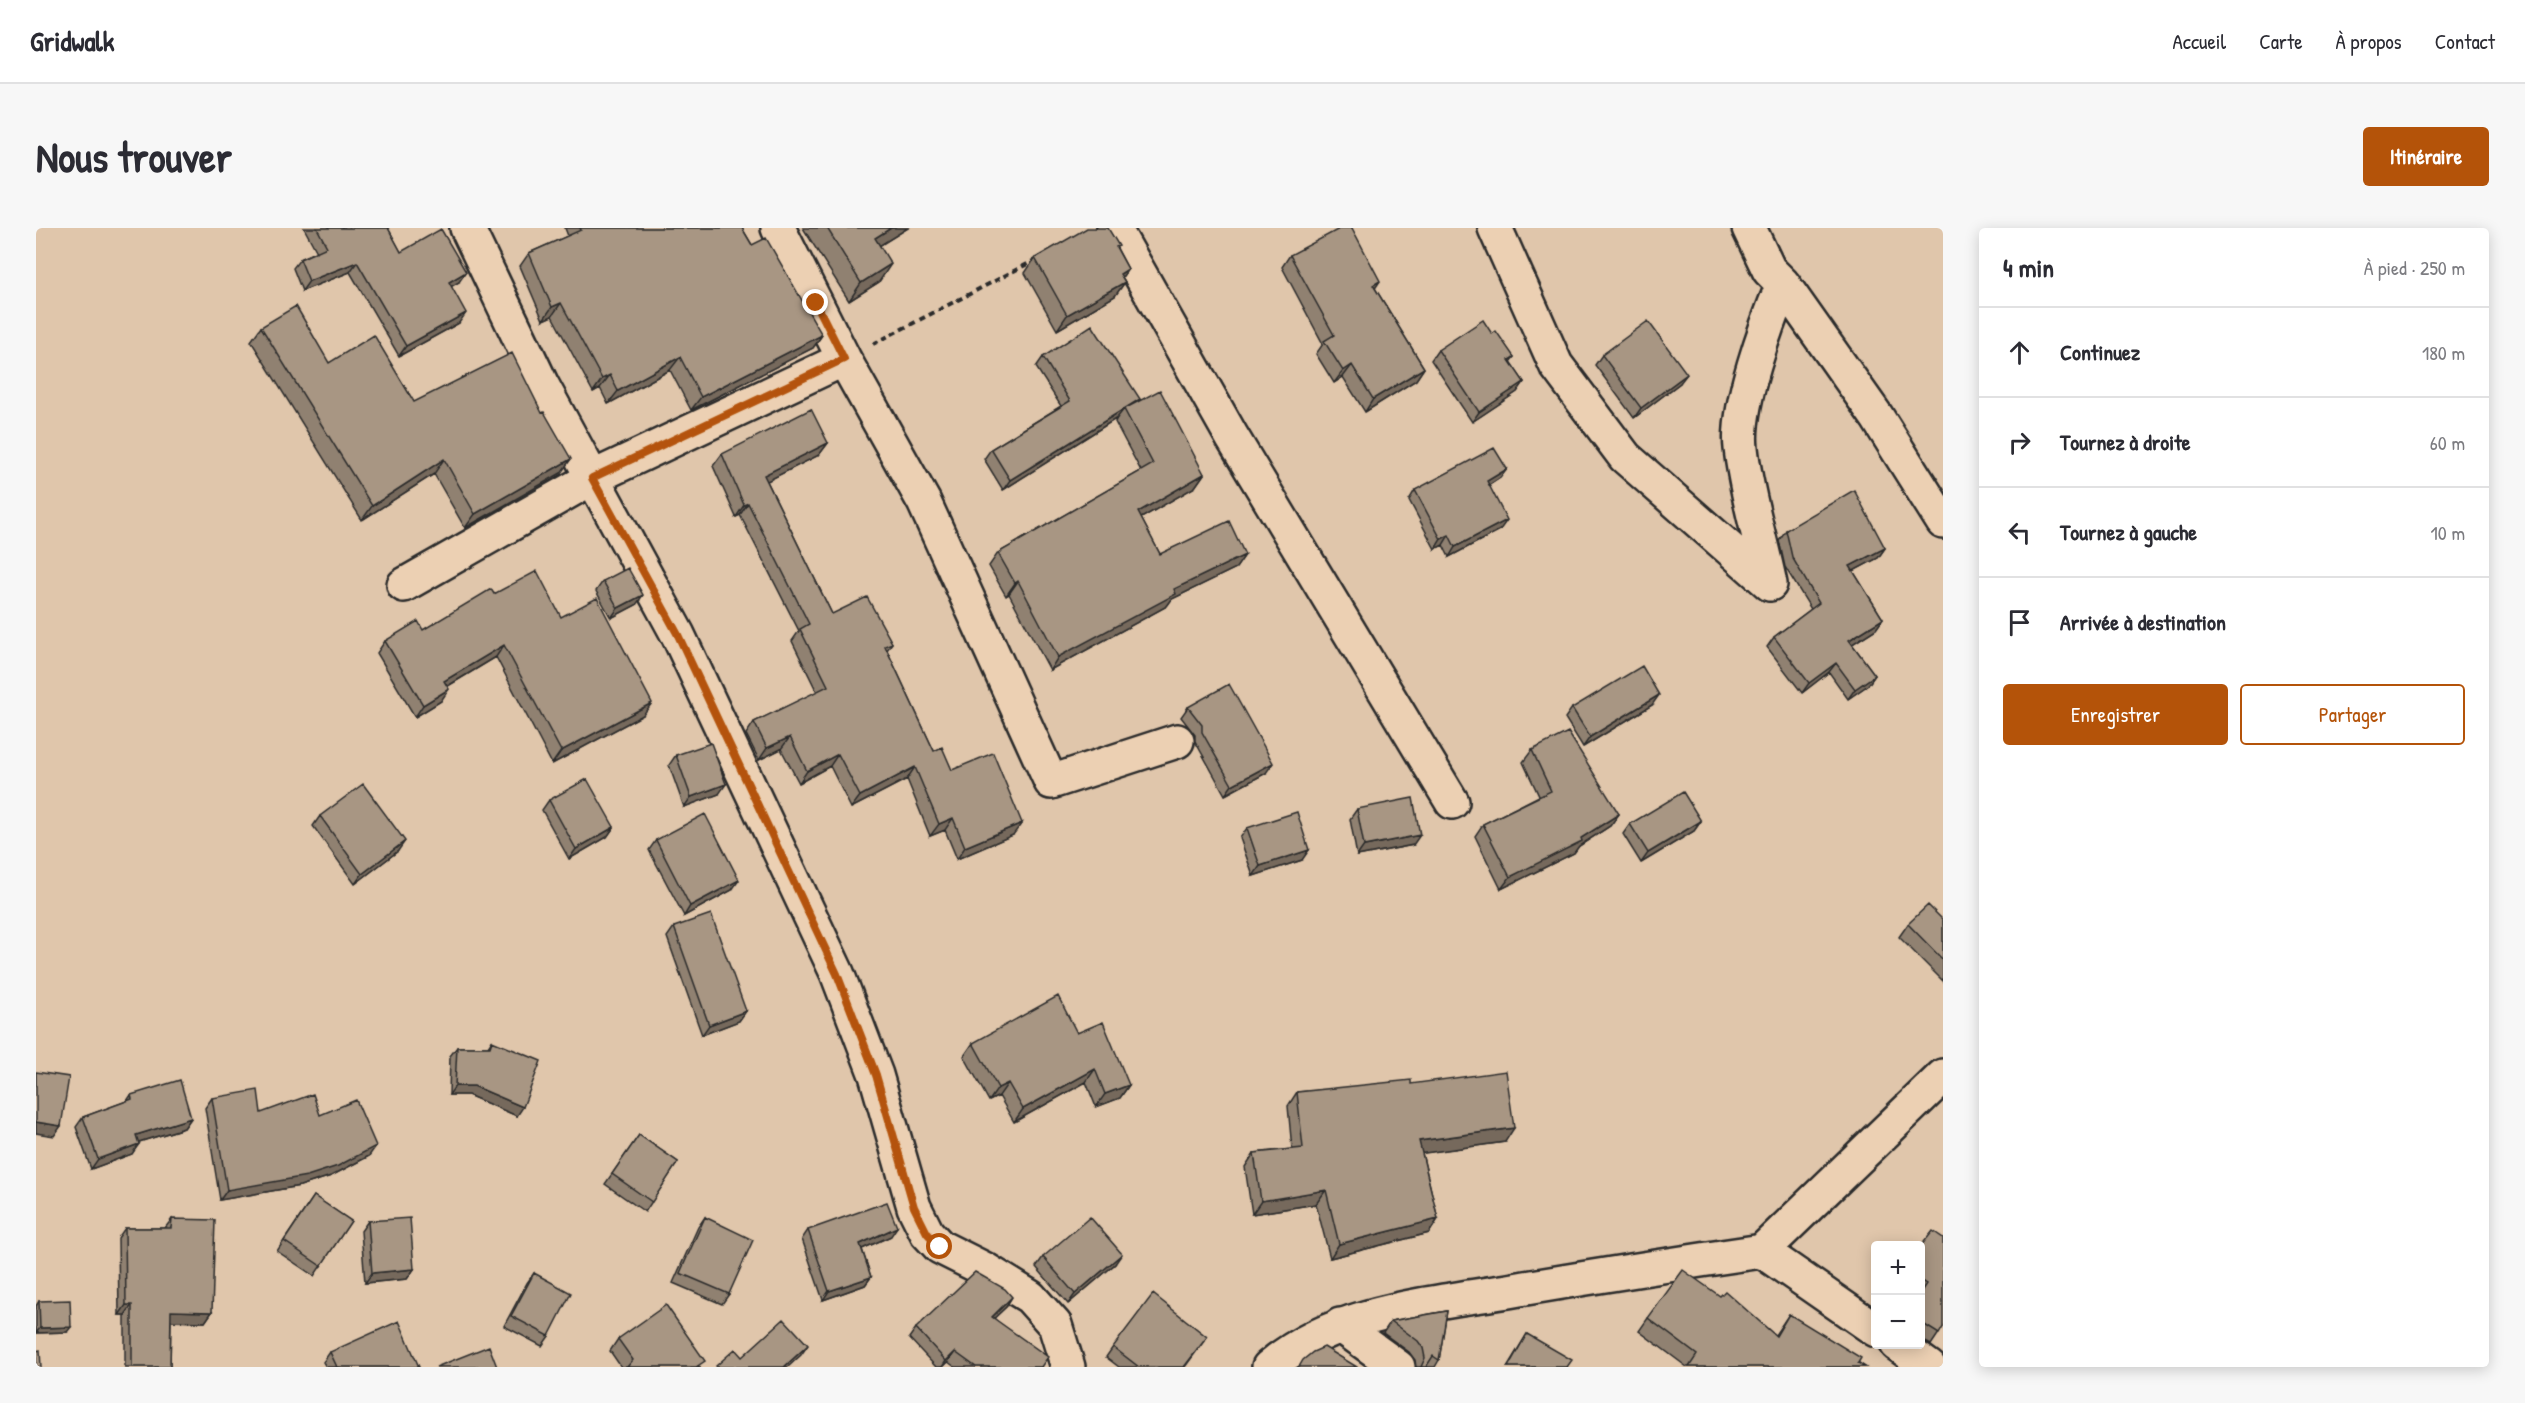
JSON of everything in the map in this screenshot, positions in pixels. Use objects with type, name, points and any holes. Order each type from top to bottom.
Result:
[{"type":"street","points":[[468,228],[542,386],[678,635],[837,974],[876,1075],[914,1207],[927,1233],[940,1247],[986,1269],[1030,1297],[1055,1325],[1068,1367]]},
{"type":"street","points":[[778,228],[844,359],[924,502],[1051,782],[1177,741]]},
{"type":"street","points":[[1114,228],[1232,437],[1452,802]]},
{"type":"street","points":[[1495,228],[1556,365],[1625,457],[1770,584],[1741,447],[1744,413],[1758,351],[1783,284]]},
{"type":"street","points":[[1749,228],[1769,270],[1783,284],[1877,417],[1943,522]]},
{"type":"street","points":[[404,585],[592,478],[844,359]]},
{"type":"street","points":[[1269,1367],[1302,1343],[1340,1325],[1396,1311],[1624,1271],[1762,1251],[1943,1076]]},
{"type":"street","points":[[1762,1251],[1871,1327]]},
{"type":"street","points":[[1340,1325],[1398,1367]]},
{"type":"street","points":[[1904,1349],[1929,1367]]},
{"type":"path","points":[[844,359],[1043,255]]},
{"type":"building","points":[[317,228],[388,228],[401,252],[441,229],[466,272],[449,282],[466,313],[406,346],[357,262],[309,281],[300,259],[327,247]]},
{"type":"building","points":[[580,228],[742,228],[752,245],[766,238],[822,335],[701,397],[680,357],[618,391],[610,375],[602,379],[561,303],[552,307],[529,253],[581,230]]},
{"type":"building","points":[[827,228],[891,228],[875,238],[891,264],[861,283]]},
{"type":"building","points":[[1087,228],[1108,228],[1119,246],[1116,247],[1128,269],[1120,274],[1125,282],[1067,315],[1035,258]]},
{"type":"building","points":[[1341,228],[1352,228],[1380,281],[1373,285],[1424,368],[1373,399],[1352,365],[1343,371],[1324,341],[1334,335],[1290,255]]},
{"type":"building","points":[[296,306],[329,363],[374,335],[414,402],[512,353],[542,413],[544,412],[571,459],[475,514],[444,459],[372,506],[261,327]]},
{"type":"building","points":[[1483,320],[1492,334],[1496,331],[1514,357],[1509,360],[1524,382],[1479,412],[1438,350]]},
{"type":"building","points":[[1648,321],[1687,374],[1641,408],[1602,355]]},
{"type":"building","points":[[1092,325],[1140,399],[1010,480],[991,449],[1070,401],[1043,357]]},
{"type":"building","points":[[1160,390],[1204,474],[1138,512],[1160,554],[1229,521],[1245,555],[1174,589],[1176,594],[1058,657],[1018,581],[1015,583],[998,553],[1153,464],[1124,409]]},
{"type":"building","points":[[811,409],[828,443],[764,475],[832,614],[867,597],[892,643],[885,646],[934,751],[942,747],[952,770],[993,753],[1022,823],[965,847],[953,818],[939,824],[915,767],[860,796],[838,754],[807,771],[790,737],[767,748],[754,722],[828,686],[800,629],[809,624],[748,503],[744,505],[722,454]]},
{"type":"building","points":[[1494,448],[1507,469],[1487,481],[1507,520],[1455,547],[1449,535],[1441,539],[1415,490]]},
{"type":"building","points":[[1854,490],[1885,548],[1850,566],[1883,619],[1849,640],[1875,675],[1855,689],[1836,663],[1809,683],[1774,637],[1819,603],[1792,557],[1786,530]]},
{"type":"building","points":[[628,568],[643,595],[618,608],[603,581]]},
{"type":"building","points":[[537,571],[561,617],[597,598],[652,703],[561,751],[504,645],[444,681],[449,689],[423,705],[385,641],[418,621],[423,630],[491,589],[494,594]]},
{"type":"building","points":[[1642,666],[1659,695],[1590,737],[1572,708]]},
{"type":"building","points":[[1229,684],[1273,763],[1232,785],[1202,732],[1202,725],[1188,707]]},
{"type":"building","points":[[1568,732],[1619,814],[1581,838],[1582,841],[1510,877],[1483,824],[1551,791],[1532,750]]},
{"type":"building","points":[[711,743],[726,784],[691,797],[676,755]]},
{"type":"building","points":[[587,779],[614,827],[576,849],[549,800]]},
{"type":"building","points":[[363,784],[405,841],[362,874],[320,816]]},
{"type":"building","points":[[1683,792],[1701,821],[1648,853],[1630,824]]},
{"type":"building","points":[[1413,798],[1420,835],[1364,846],[1357,809]]},
{"type":"building","points":[[1297,812],[1309,850],[1260,866],[1247,828]]},
{"type":"building","points":[[705,814],[739,880],[690,906],[656,840]]},
{"type":"building","points":[[1928,905],[1943,920],[1943,960],[1908,924]]},
{"type":"building","points":[[711,914],[746,1011],[709,1025],[674,927]]},
{"type":"building","points":[[1058,996],[1077,1033],[1103,1022],[1129,1085],[1105,1094],[1095,1069],[1023,1109],[1008,1083],[998,1088],[973,1043]]},
{"type":"building","points":[[492,1041],[541,1061],[523,1107],[474,1086],[455,1086],[457,1047],[490,1047]]},
{"type":"building","points":[[1506,1071],[1514,1128],[1419,1141],[1438,1219],[1339,1244],[1326,1190],[1261,1201],[1254,1153],[1303,1148],[1297,1092],[1411,1080],[1411,1084]]},
{"type":"building","points":[[36,1072],[69,1077],[61,1126],[36,1122]]},
{"type":"building","points":[[180,1080],[191,1118],[136,1135],[139,1144],[98,1159],[83,1117],[132,1099],[131,1095]]},
{"type":"building","points":[[258,1090],[261,1113],[313,1094],[320,1115],[356,1100],[376,1146],[338,1166],[307,1176],[227,1190],[212,1098]]},
{"type":"building","points":[[639,1135],[678,1162],[652,1202],[612,1174]]},
{"type":"building","points":[[314,1196],[351,1221],[321,1266],[284,1241]]},
{"type":"building","points":[[887,1202],[897,1227],[860,1244],[871,1277],[829,1291],[808,1230]]},
{"type":"building","points":[[705,1217],[753,1240],[729,1294],[680,1273]]},
{"type":"building","points":[[1090,1217],[1122,1254],[1075,1294],[1043,1257]]},
{"type":"building","points":[[410,1218],[414,1269],[372,1273],[368,1221]]},
{"type":"building","points":[[172,1219],[215,1220],[212,1312],[171,1311],[170,1367],[132,1367],[132,1305],[126,1305],[125,1228],[171,1228]]},
{"type":"building","points":[[1933,1231],[1943,1238],[1943,1327],[1939,1334],[1925,1325],[1925,1241]]},
{"type":"building","points":[[1683,1270],[1720,1296],[1725,1291],[1776,1336],[1789,1314],[1861,1358],[1858,1363],[1865,1367],[1689,1367],[1697,1355],[1648,1318]]},
{"type":"building","points":[[975,1272],[1005,1289],[1012,1297],[992,1317],[1048,1357],[1041,1367],[976,1367],[955,1352],[946,1361],[916,1328]]},
{"type":"building","points":[[534,1273],[571,1293],[549,1336],[511,1316]]},
{"type":"building","points":[[1153,1294],[1207,1337],[1184,1367],[1139,1367],[1113,1347]]},
{"type":"building","points":[[70,1300],[71,1327],[40,1328],[39,1301]]},
{"type":"building","points":[[666,1305],[705,1361],[696,1367],[627,1367],[633,1360],[618,1339]]},
{"type":"building","points":[[1447,1311],[1439,1360],[1433,1356],[1426,1367],[1421,1367],[1425,1358],[1423,1348],[1418,1341],[1391,1321]]},
{"type":"building","points":[[784,1319],[808,1345],[784,1367],[716,1366],[735,1349],[742,1357]]},
{"type":"building","points":[[399,1321],[419,1367],[337,1367],[330,1352]]},
{"type":"building","points":[[1527,1334],[1572,1360],[1567,1367],[1508,1367]]},
{"type":"building","points":[[489,1346],[497,1367],[436,1367]]},
{"type":"building","points":[[1324,1347],[1357,1367],[1299,1367],[1303,1360],[1313,1352]]},
{"type":"building","points":[[40,1350],[41,1367],[36,1367],[36,1351]]},
{"type":"route","points":[[816,303],[844,359],[592,478],[678,635],[837,974],[876,1075],[914,1207],[927,1233],[940,1247]]}]
